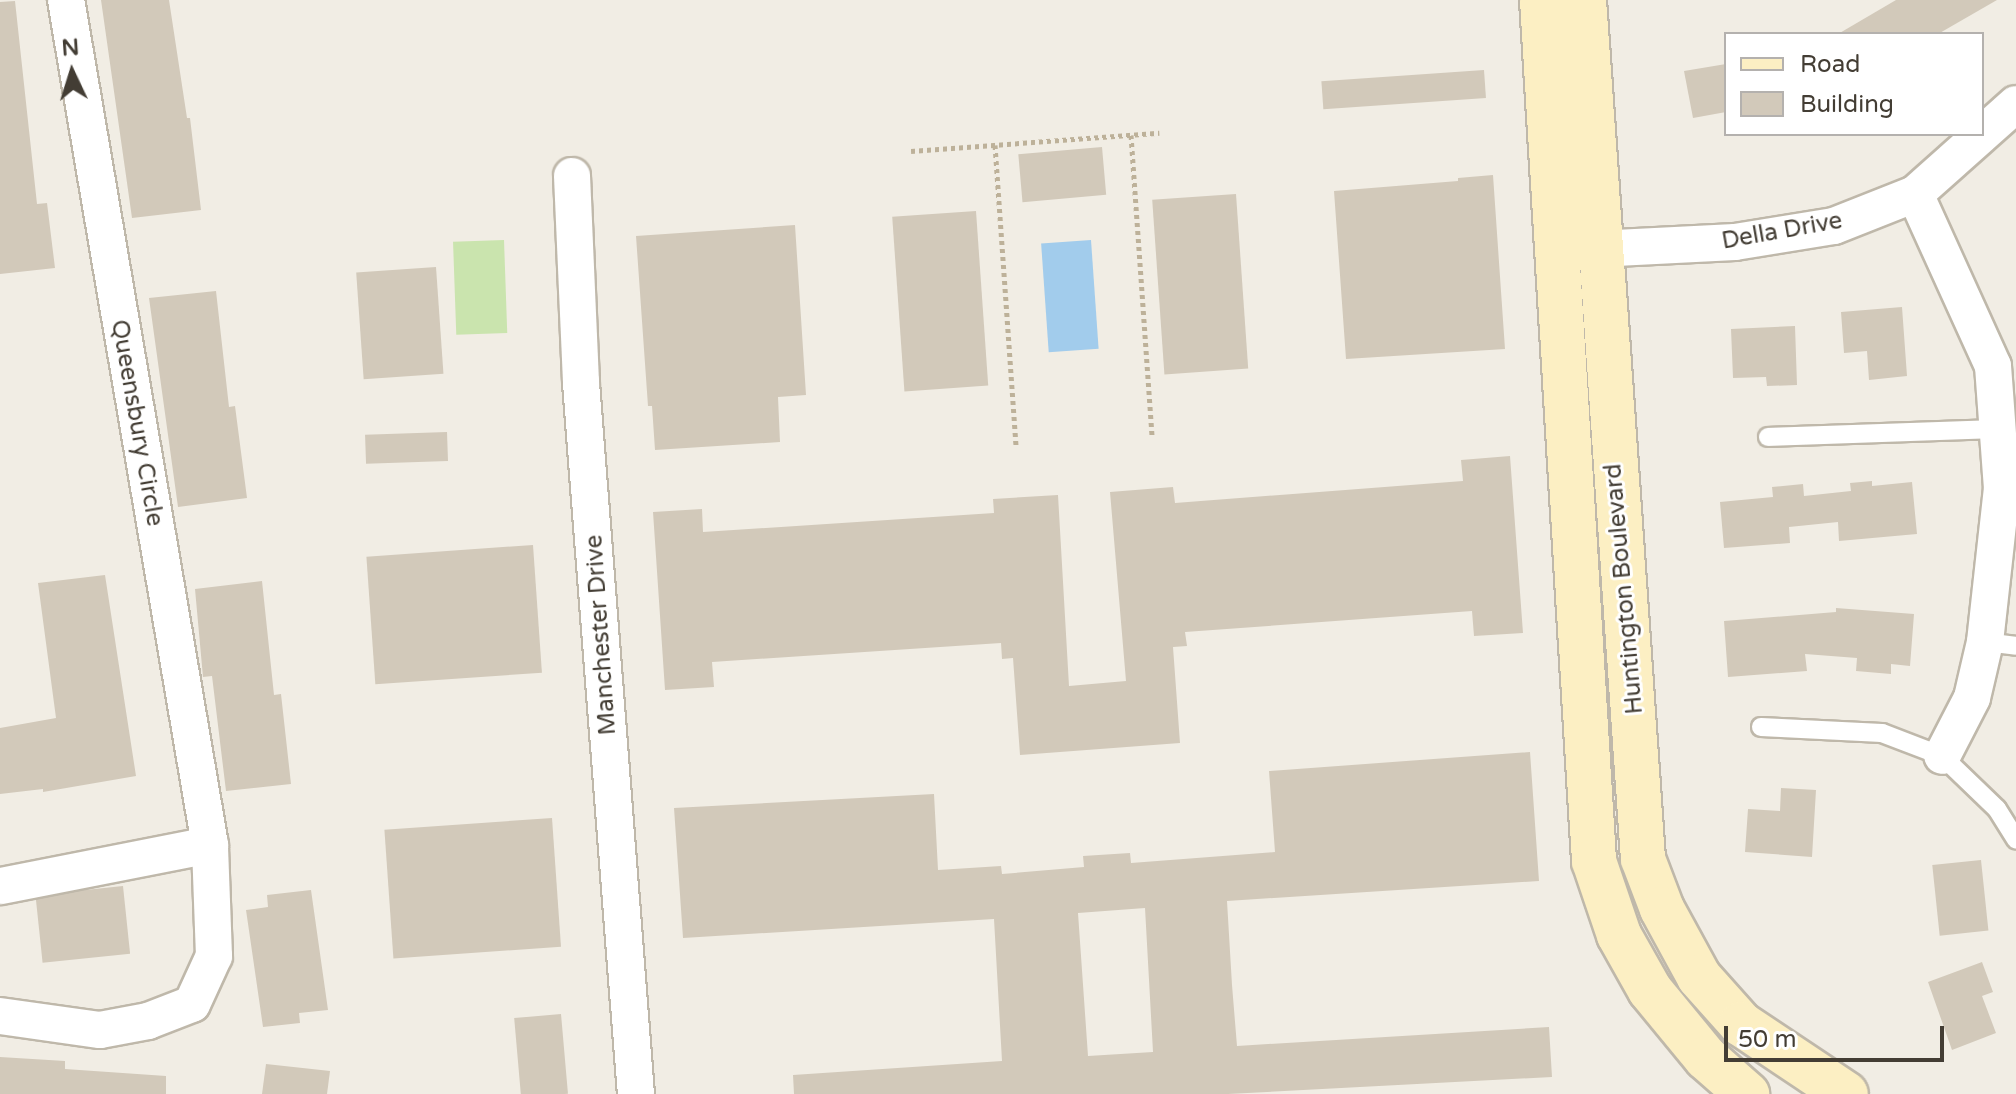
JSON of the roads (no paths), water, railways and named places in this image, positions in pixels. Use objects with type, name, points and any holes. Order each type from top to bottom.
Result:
[{"type":"street","name":"Queensbury Circle","points":[[0,1016],[100,1030],[148,1021],[192,1004],[214,956],[210,845],[66,0]]},
{"type":"street","name":"Huntington Boulevard","points":[[1542,0],[1578,250],[1643,859],[1662,909],[1699,977],[1741,1024],[1846,1094]]},
{"type":"street","name":"Huntington Boulevard","points":[[1584,0],[1578,250],[1594,861],[1619,935],[1650,990],[1706,1058],[1747,1094]]},
{"type":"street","name":"Della Drive","points":[[1984,133],[2016,104]]},
{"type":"street","name":"Della Drive","points":[[1578,250],[1735,242],[1834,226],[1915,194],[1980,136]]},
{"type":"street","name":"Manchester Drive","points":[[572,176],[581,383],[636,1094]]},
{"type":"street","points":[[1915,194],[2004,367],[1995,429],[2002,488],[2000,644],[1942,756]]},
{"type":"street","points":[[1,886],[210,845]]},
{"type":"lane","points":[[1768,437],[1995,429]]},
{"type":"lane","points":[[1761,727],[1882,733],[1942,756],[1997,809],[2016,840]]},
{"type":"water","points":[[1091,240],[1099,349],[1049,352],[1041,243]]}]
